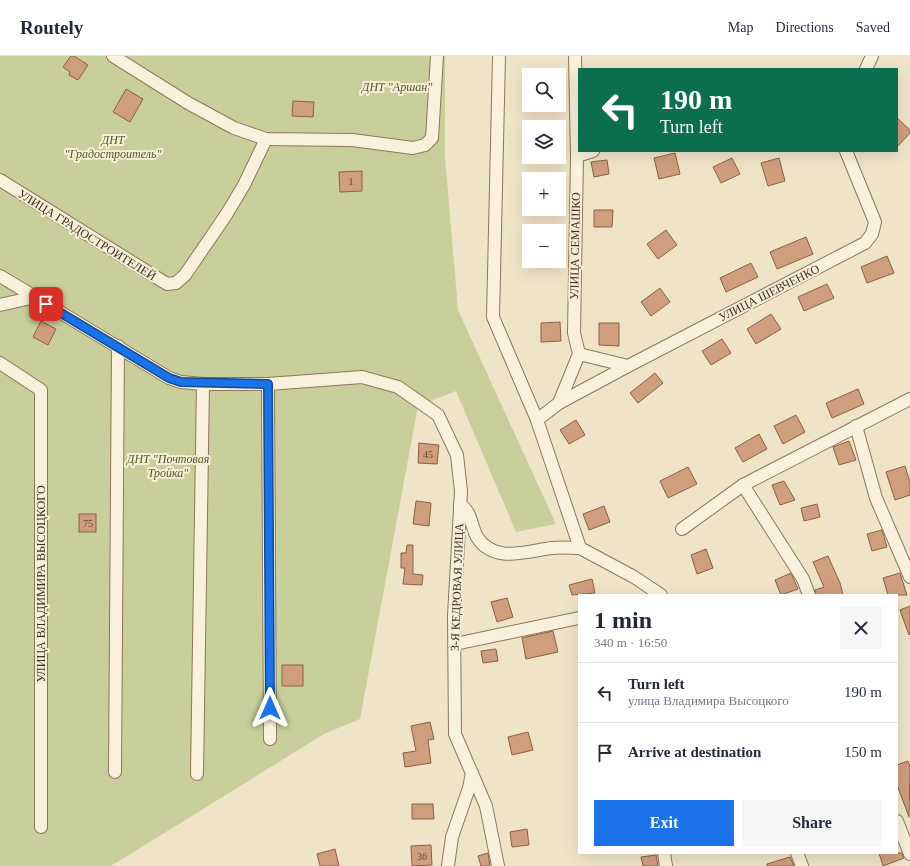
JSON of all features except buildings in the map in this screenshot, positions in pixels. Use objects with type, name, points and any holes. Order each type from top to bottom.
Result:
[{"type":"street","points":[[113,56],[188,103],[234,128],[266,139],[352,140],[413,148],[425,145],[432,138],[438,56]]},
{"type":"street","points":[[499,56],[493,316],[537,420],[580,548]]},
{"type":"street","name":"УЛИЦА СЕМАШКО","points":[[576,56],[577,156],[574,333],[579,354]]},
{"type":"street","points":[[866,68],[872,56]]},
{"type":"street","name":"УЛИЦА ГРАДОСТРОИТЕЛЕЙ","points":[[0,180],[168,284],[176,283],[185,275],[226,215],[244,185],[266,139]]},
{"type":"street","points":[[577,156],[590,152]]},
{"type":"street","name":"УЛИЦА ШЕВЧЕНКО","points":[[559,403],[865,243],[872,234],[875,222],[846,152]]},
{"type":"street","points":[[0,276],[169,378],[181,382],[203,384],[268,384],[270,739]]},
{"type":"street","points":[[0,305],[34,296]]},
{"type":"street","points":[[115,772],[118,346]]},
{"type":"street","points":[[537,420],[559,403],[579,354],[628,366]]},
{"type":"street","name":"УЛИЦА ВЛАДИМИРА ВЫСОЦКОГО","points":[[0,363],[40,390],[41,827]]},
{"type":"street","name":"3-Я КЕДРОВАЯ УЛИЦА","points":[[268,384],[362,377],[398,387],[438,415],[449,442],[457,455],[459,467],[460,505],[454,616],[455,734],[472,772]]},
{"type":"street","points":[[197,774],[203,384]]},
{"type":"street","points":[[682,529],[743,484],[910,399]]},
{"type":"street","points":[[856,426],[876,498],[910,577]]},
{"type":"street","points":[[743,484],[803,579],[809,594]]},
{"type":"street","points":[[460,505],[466,509],[477,536],[483,544],[497,552],[512,554],[553,548],[580,548],[634,577],[660,594]]},
{"type":"street","points":[[455,644],[578,618]]},
{"type":"street","points":[[448,866],[452,837],[469,788],[472,772]]},
{"type":"street","points":[[472,772],[486,806],[498,866]]},
{"type":"street","points":[[898,824],[910,854]]},
{"type":"street","points":[[664,854],[666,866]]},
{"type":"street","points":[[797,854],[802,866]]},
{"type":"green space","points":[[0,56],[445,56],[445,157],[458,310],[556,524],[516,532],[456,391],[418,406],[360,719],[324,734],[111,866],[0,866]]},
{"type":"route","points":[[46,304],[169,378],[181,382],[203,384],[268,384],[270,708]]},
{"type":"park label","name":"ДНТ \"Аршан\"","points":[[397,87]]},
{"type":"park label","name":"ДНТ \"Градостроитель\"","points":[[113,147]]},
{"type":"park label","name":"ДНТ \"Почтовая Тройка\"","points":[[168,466]]}]
